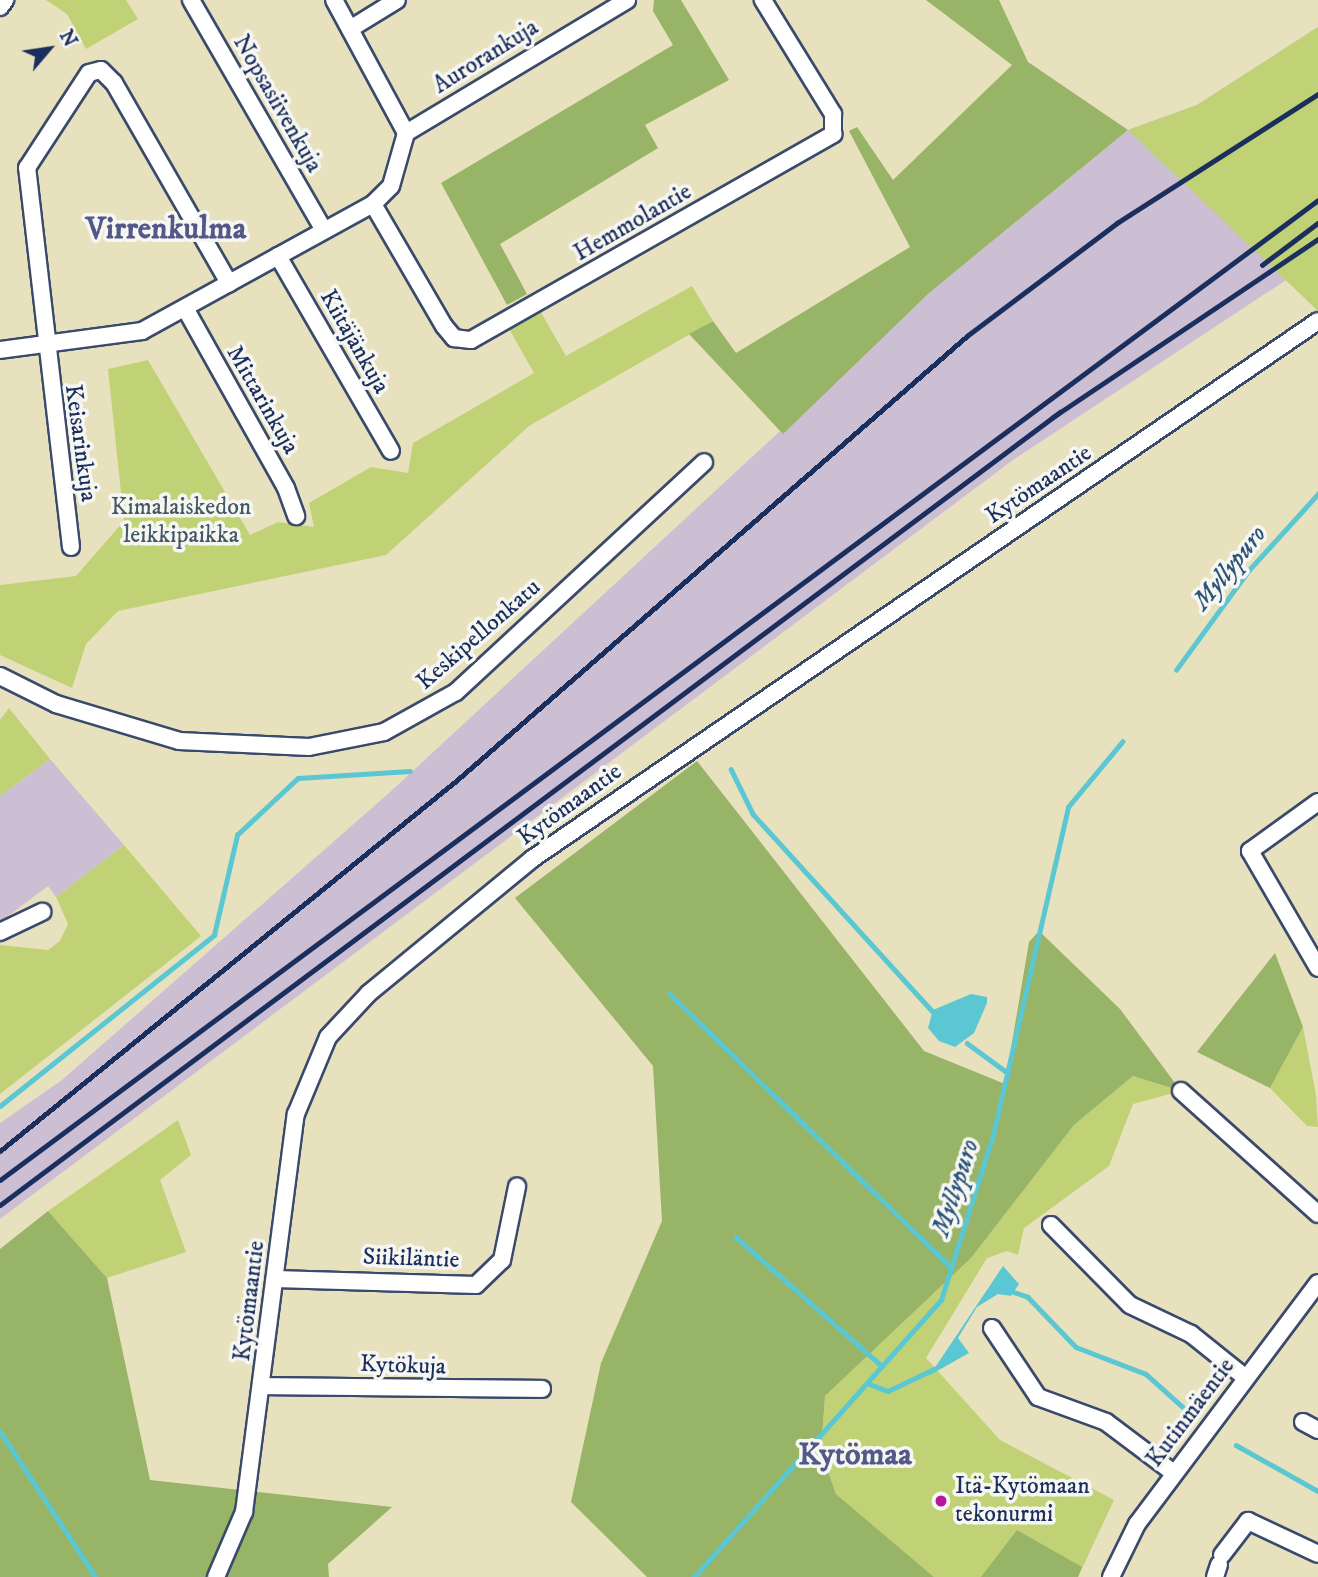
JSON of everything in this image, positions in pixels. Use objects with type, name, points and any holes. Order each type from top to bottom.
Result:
[{"type":"street","points":[[0,7],[5,0]]},
{"type":"street","name":"Nopsasiivenkuja","points":[[191,0],[324,230]]},
{"type":"street","points":[[0,350],[142,331],[373,204],[391,186],[407,132],[334,0]]},
{"type":"street","points":[[350,29],[397,0]]},
{"type":"street","name":"Aurorankuja","points":[[407,132],[627,0]]},
{"type":"street","name":"Hemmolantie","points":[[373,204],[444,326],[454,338],[471,340],[833,134],[833,114],[763,0]]},
{"type":"street","name":"Keisarinkuja","points":[[71,547],[44,345],[27,168],[81,80],[101,70],[229,283]]},
{"type":"street","name":"Kiitäjänkuja","points":[[278,256],[391,452]]},
{"type":"street","name":"Mittarinkuja","points":[[185,308],[286,488],[296,516]]},
{"type":"street","name":"Kytömaantie","points":[[216,1577],[244,1512],[263,1386],[296,1114],[312,1062],[369,993],[560,839],[1318,321]]},
{"type":"street","name":"Keskipellonkatu","points":[[0,676],[56,704],[178,741],[309,747],[384,732],[456,692],[704,462]]},
{"type":"street","points":[[1318,802],[1250,850],[1318,968]]},
{"type":"street","points":[[0,932],[42,912]]},
{"type":"street","points":[[1181,1091],[1318,1213]]},
{"type":"street","name":"Siikiläntie","points":[[275,1279],[476,1284],[502,1260],[517,1186]]},
{"type":"street","points":[[1051,1225],[1130,1305],[1191,1334],[1246,1378]]},
{"type":"street","name":"Kutinmäentie","points":[[1111,1577],[1174,1473],[1318,1283]]},
{"type":"street","points":[[992,1328],[1038,1397],[1106,1422],[1174,1473]]},
{"type":"street","name":"Kytökuja","points":[[263,1386],[542,1389]]},
{"type":"street","points":[[1303,1422],[1318,1430]]},
{"type":"street","points":[[1219,1566],[1248,1521],[1318,1554]]},
{"type":"shaded area","points":[[1318,27],[1318,259],[1013,460],[0,1219],[0,1123],[62,1080],[389,793],[929,293],[1128,130],[1197,105]]},
{"type":"shaded area","points":[[50,759],[124,845],[56,897],[48,886],[0,922],[0,796]]},
{"type":"green space","points":[[46,0],[126,0],[138,19],[86,49],[67,14]]},
{"type":"green space","points":[[654,0],[681,0],[729,80],[645,125],[658,148],[500,244],[527,294],[507,305],[441,183],[673,45],[653,11]]},
{"type":"green space","points":[[926,0],[999,0],[1028,62],[1128,130],[929,293],[783,434],[689,334],[713,321],[736,353],[910,247],[849,131],[857,127],[893,180],[1012,65]]},
{"type":"green space","points":[[1318,27],[1318,311],[1128,130],[1197,105]]},
{"type":"green space","name":"Kimalaiskedon leikkipaikka","points":[[692,286],[713,321],[529,426],[386,555],[118,611],[86,644],[72,688],[0,655],[0,585],[76,576],[124,521],[108,369],[148,360],[250,535],[278,522],[314,527],[309,503],[371,467],[408,473],[413,443],[534,373],[508,327],[539,309],[566,356]]},
{"type":"green space","points":[[9,708],[50,759],[0,796],[0,720]]},
{"type":"green space","points":[[697,761],[924,1051],[1005,1084],[1029,942],[1039,931],[1120,1009],[1181,1091],[1133,1076],[1074,1125],[971,1258],[825,1396],[821,1451],[836,1494],[934,1577],[647,1577],[571,1502],[601,1363],[662,1221],[653,1066],[515,898]]},
{"type":"green space","points":[[124,845],[201,936],[0,1094],[0,945],[48,950],[60,941],[68,924],[56,897]]},
{"type":"green space","points":[[1275,953],[1303,1027],[1270,1088],[1197,1052]]},
{"type":"green space","points":[[1303,1027],[1316,1095],[1318,1127],[1307,1126],[1270,1088]]},
{"type":"green space","points":[[1133,1076],[1181,1091],[1133,1104],[1109,1166],[1024,1228],[1018,1255],[1007,1251],[987,1258],[926,1358],[1000,1440],[1114,1500],[1078,1577],[934,1577],[836,1494],[821,1451],[825,1396],[971,1258],[1074,1125]]},
{"type":"green space","points":[[178,1120],[191,1155],[160,1180],[186,1252],[107,1278],[48,1211]]},
{"type":"green space","points":[[48,1211],[107,1278],[150,1480],[392,1507],[328,1564],[329,1577],[0,1577],[0,1249]]},
{"type":"green space","points":[[1017,1530],[1082,1567],[1078,1577],[981,1577]]},
{"type":"water","points":[[971,994],[987,997],[974,1033],[955,1047],[939,1041],[928,1028],[933,1010]]},
{"type":"water","points":[[1003,1266],[1019,1284],[1011,1296],[998,1294],[977,1307],[958,1338],[969,1353],[930,1375]]},
{"type":"waterway","name":"Myllypuro","points":[[1176,670],[1249,570],[1318,494]]},
{"type":"waterway","name":"Myllypuro","points":[[694,1577],[941,1300],[993,1135],[1068,807],[1122,742]]},
{"type":"waterway","points":[[731,769],[753,814],[933,1012]]},
{"type":"waterway","points":[[0,1106],[214,935],[237,835],[298,778],[410,771]]},
{"type":"waterway","points":[[670,994],[951,1267]]},
{"type":"waterway","points":[[967,1043],[1008,1073]]},
{"type":"waterway","points":[[736,1237],[882,1366]]},
{"type":"waterway","points":[[1008,1290],[1028,1297],[1076,1347],[1146,1374],[1183,1407]]},
{"type":"waterway","points":[[867,1383],[888,1391],[934,1369]]},
{"type":"waterway","points":[[0,1431],[96,1577]]},
{"type":"waterway","points":[[1236,1445],[1318,1491]]},
{"type":"railway","points":[[0,1151],[456,781],[967,336],[1117,223],[1318,94]]},
{"type":"railway","points":[[0,1180],[1318,200]]},
{"type":"railway","points":[[1262,265],[1318,223]]},
{"type":"railway","points":[[1053,417],[1318,239]]},
{"type":"railway","points":[[0,1205],[1060,412]]},
{"type":"place","name":"Itä-Kytömaan tekonurmi","points":[[941,1501]]},
{"type":"district","name":"Virrenkulma","points":[[166,229]]},
{"type":"district","name":"Kytömaa","points":[[855,1455]]}]
